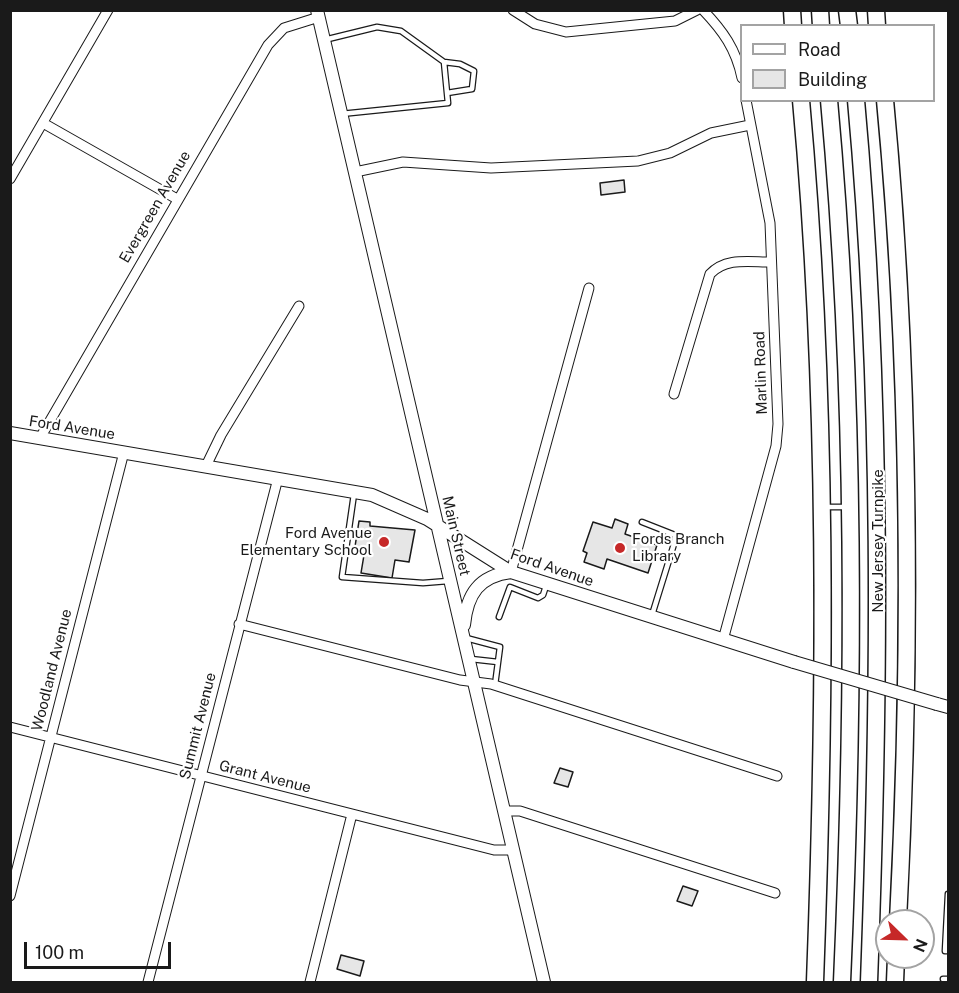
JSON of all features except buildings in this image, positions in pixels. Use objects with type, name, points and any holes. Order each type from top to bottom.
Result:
[{"type":"highway","points":[[801,102],[813,253],[822,507],[821,751],[814,982]]},
{"type":"highway","name":"New Jersey Turnpike","points":[[829,102],[842,251],[850,507],[849,739],[843,982]]},
{"type":"highway","name":"New Jersey Turnpike","points":[[856,102],[872,309],[878,489],[878,656],[869,982]]},
{"type":"highway","name":"New Jersey Turnpike","points":[[885,102],[896,243],[906,500],[905,744],[898,909]]},
{"type":"main road","name":"Main Street","points":[[317,14],[544,982]]},
{"type":"main road","name":"Ford Avenue","points":[[10,433],[355,491],[392,502],[438,525],[515,573],[794,662],[943,705]]},
{"type":"main road","points":[[464,637],[466,607],[475,587],[490,577],[515,573]]},
{"type":"street","points":[[10,179],[108,10]]},
{"type":"street","points":[[513,10],[535,24],[566,32],[675,21],[697,10]]},
{"type":"street","points":[[703,10],[724,33],[733,48],[740,74]]},
{"type":"street","name":"Evergreen Avenue","points":[[40,438],[177,199],[274,36],[284,28],[317,14]]},
{"type":"street","name":"Marlin Road","points":[[723,640],[776,446],[778,424],[770,223],[746,102]]},
{"type":"street","points":[[43,123],[177,199]]},
{"type":"street","points":[[355,172],[402,162],[491,168],[638,161],[670,153],[711,133],[750,125]]},
{"type":"street","points":[[674,394],[710,274],[717,267],[733,261],[771,262]]},
{"type":"street","points":[[515,573],[589,288]]},
{"type":"street","points":[[206,466],[221,435],[298,306]]},
{"type":"street","name":"Woodland Avenue","points":[[10,896],[124,452]]},
{"type":"street","name":"Summit Avenue","points":[[148,982],[278,478]]},
{"type":"street","points":[[239,624],[474,682],[495,685],[777,776]]},
{"type":"street","name":"Grant Avenue","points":[[10,727],[494,850],[513,850]]},
{"type":"street","points":[[504,811],[520,811],[775,893]]},
{"type":"street","points":[[310,982],[352,814]]},
{"type":"lane","points":[[324,40],[377,27],[401,31],[444,62],[460,64],[474,71],[472,89],[447,93]]},
{"type":"lane","points":[[342,114],[448,103],[444,62]]},
{"type":"lane","points":[[355,491],[342,577],[423,583],[450,581]]},
{"type":"lane","points":[[822,507],[850,507]]},
{"type":"lane","points":[[642,522],[675,535],[652,617]]},
{"type":"lane","points":[[514,589],[515,573]]},
{"type":"lane","points":[[499,617],[510,587],[538,598],[543,595],[547,583]]},
{"type":"lane","points":[[464,637],[500,647],[495,685]]},
{"type":"lane","points":[[469,660],[498,662]]},
{"type":"lane","points":[[948,894],[945,951],[948,951]]},
{"type":"place","name":"Ford Avenue Elementary School","points":[[384,542]]},
{"type":"place","name":"Fords Branch Library","points":[[620,548]]}]
